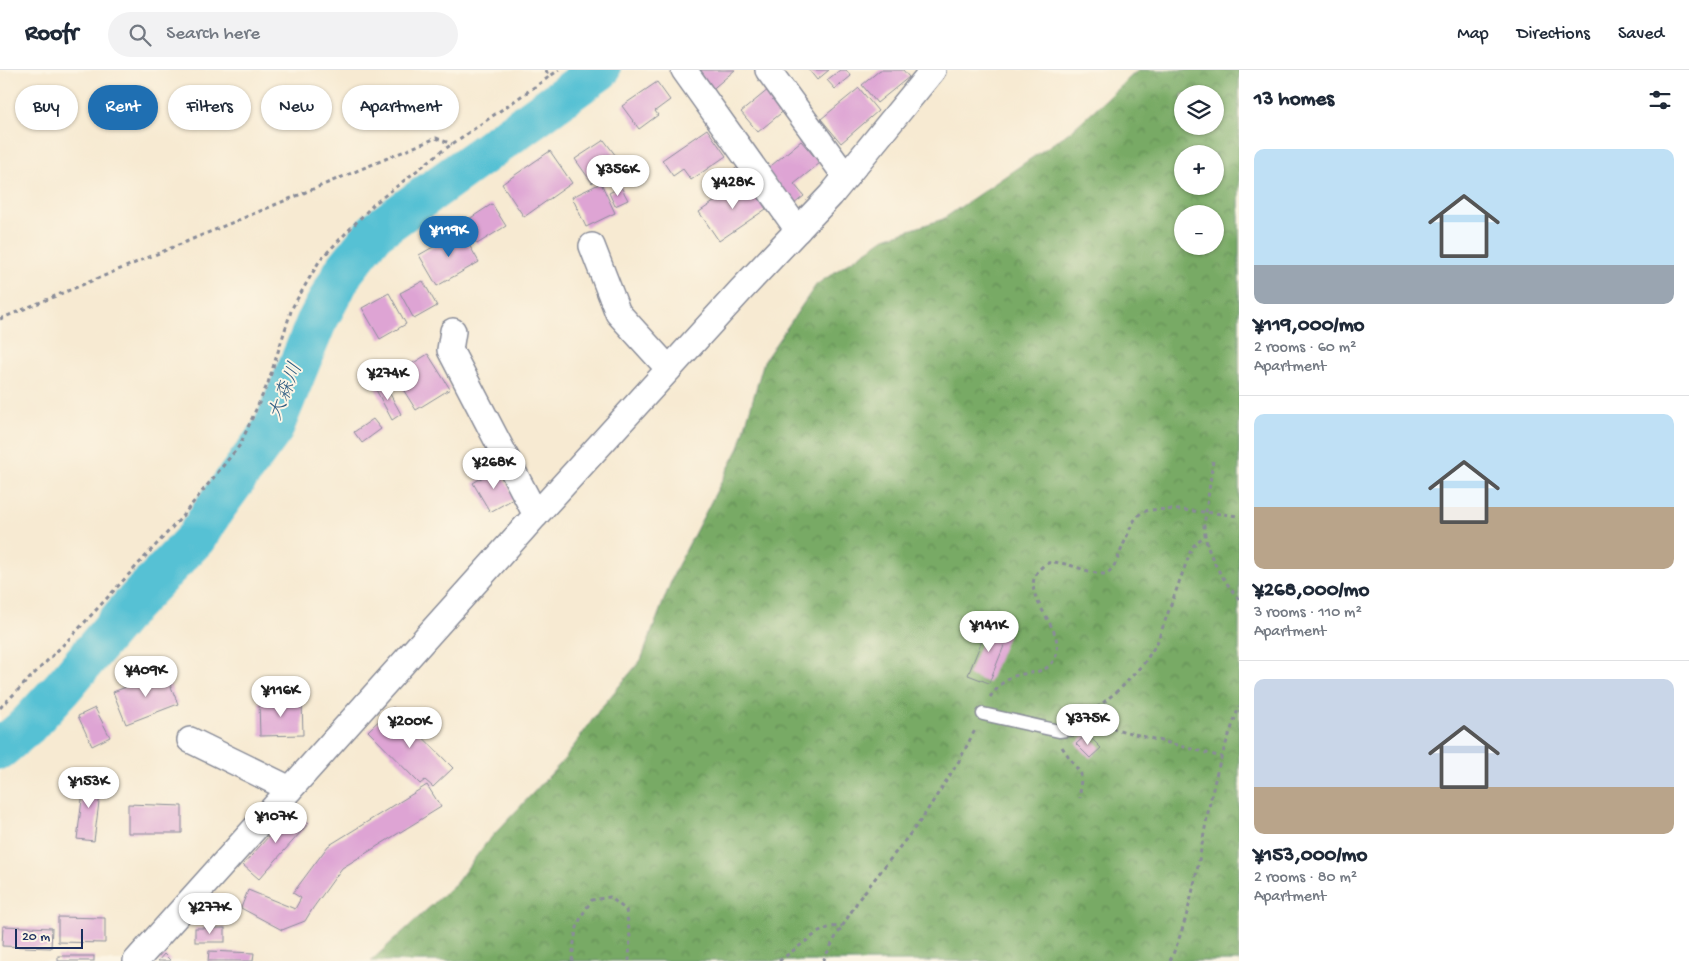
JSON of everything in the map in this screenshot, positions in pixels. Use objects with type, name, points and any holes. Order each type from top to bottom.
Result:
[{"type":"street","points":[[684,70],[798,230]]},
{"type":"street","points":[[768,70],[846,176]]},
{"type":"street","points":[[136,961],[536,515],[798,230],[846,176],[929,72]]},
{"type":"street","points":[[592,246],[618,313],[669,369]]},
{"type":"street","points":[[453,331],[450,350],[536,515]]},
{"type":"street","points":[[190,740],[290,789]]},
{"type":"lane","points":[[983,714],[1051,730],[1065,731],[1088,722]]},
{"type":"path","points":[[546,70],[549,78]]},
{"type":"path","points":[[0,708],[72,636],[179,520],[240,445],[268,383],[292,308],[320,260],[374,204],[452,144],[559,70]]},
{"type":"path","points":[[0,320],[436,138],[452,144]]},
{"type":"path","points":[[1213,461],[1205,535],[1208,550],[1218,570],[1239,600]]},
{"type":"path","points":[[823,961],[859,899],[921,820],[959,762],[991,696],[1004,682],[1018,675],[1043,671],[1051,664],[1056,655],[1056,639],[1052,627],[1037,602],[1033,588],[1033,580],[1037,572],[1046,563],[1058,562],[1081,570],[1106,574],[1116,562],[1133,523],[1143,512],[1155,510],[1239,516]]},
{"type":"path","points":[[1205,535],[1192,547],[1157,643],[1145,662],[1123,686],[1095,710],[1088,722],[1222,757]]},
{"type":"path","points":[[1170,961],[1190,902],[1217,772],[1239,706]]},
{"type":"path","points":[[1051,730],[1058,743],[1081,774],[1080,798]]},
{"type":"path","points":[[572,961],[577,924],[583,913],[592,900],[610,897],[626,910],[630,937],[629,961]]},
{"type":"path","points":[[779,961],[817,933],[830,926],[842,926]]},
{"type":"green space","points":[[1138,70],[1239,70],[1239,961],[371,961],[456,883],[487,842],[564,760],[600,709],[641,660],[675,571],[739,448],[764,361],[816,285],[885,238],[943,219],[1071,131]]},
{"type":"building","points":[[691,70],[735,70],[709,92]]},
{"type":"building","points":[[809,70],[829,70],[817,80]]},
{"type":"building","points":[[840,70],[846,70],[851,76],[835,89],[827,80]]},
{"type":"building","points":[[880,70],[903,70],[909,77],[877,103],[862,85]]},
{"type":"building","points":[[657,82],[670,100],[655,111],[658,115],[639,129],[622,106]]},
{"type":"building","points":[[859,88],[878,111],[841,143],[821,119]]},
{"type":"building","points":[[769,89],[786,109],[758,132],[741,112]]},
{"type":"building","points":[[707,129],[726,156],[691,180],[683,169],[673,176],[662,160]]},
{"type":"building","points":[[604,140],[616,156],[610,160],[615,167],[592,183],[575,159]]},
{"type":"building","points":[[801,141],[820,163],[794,184],[804,196],[794,204],[766,170]]},
{"type":"building","points":[[550,151],[572,183],[524,217],[502,184]]},
{"type":"building","points":[[739,166],[745,174],[729,184],[724,177]]},
{"type":"building","points":[[746,180],[766,209],[719,241],[699,212]]},
{"type":"building","points":[[601,183],[615,213],[586,227],[572,197]]},
{"type":"building","points":[[621,187],[628,200],[615,206],[609,193]]},
{"type":"building","points":[[492,204],[506,226],[477,244],[463,223]]},
{"type":"building","points":[[461,231],[479,262],[437,286],[419,255]]},
{"type":"building","points":[[423,281],[437,306],[414,319],[400,293]]},
{"type":"building","points":[[389,293],[406,324],[380,339],[362,308]]},
{"type":"building","points":[[428,354],[450,389],[416,410],[394,375]]},
{"type":"building","points":[[384,383],[401,414],[392,420],[375,388]]},
{"type":"building","points":[[373,419],[381,429],[362,443],[354,432]]},
{"type":"building","points":[[498,468],[515,498],[490,512],[473,483]]},
{"type":"building","points":[[989,623],[1010,631],[989,683],[968,675]]},
{"type":"building","points":[[165,672],[178,704],[126,724],[113,692]]},
{"type":"building","points":[[302,701],[303,735],[260,736],[259,702]]},
{"type":"building","points":[[393,707],[453,768],[433,787],[425,780],[420,784],[368,731]]},
{"type":"building","points":[[95,708],[110,737],[92,746],[78,716]]},
{"type":"building","points":[[1087,734],[1101,748],[1090,758],[1076,744]]},
{"type":"building","points":[[85,776],[102,779],[94,841],[77,839]]},
{"type":"building","points":[[427,785],[441,807],[342,868],[305,921],[282,930],[241,908],[248,890],[295,909],[301,898],[293,893],[328,846]]},
{"type":"building","points":[[128,804],[182,806],[182,833],[128,833]]},
{"type":"building","points":[[293,809],[309,823],[259,879],[243,865]]},
{"type":"building","points":[[58,917],[105,918],[105,943],[58,942]]},
{"type":"building","points":[[3,926],[52,928],[51,948],[2,946]]},
{"type":"building","points":[[195,928],[225,928],[225,942],[195,942]]},
{"type":"building","points":[[209,951],[254,953],[253,961],[208,961]]},
{"type":"building","points":[[164,954],[171,961],[158,961]]},
{"type":"building","points":[[58,956],[94,956],[94,961],[58,961]]},
{"type":"waterway","name":"大森川","points":[[0,749],[27,726],[62,688],[131,606],[196,538],[215,508],[273,429],[316,323],[344,271],[375,232],[600,70]]}]
